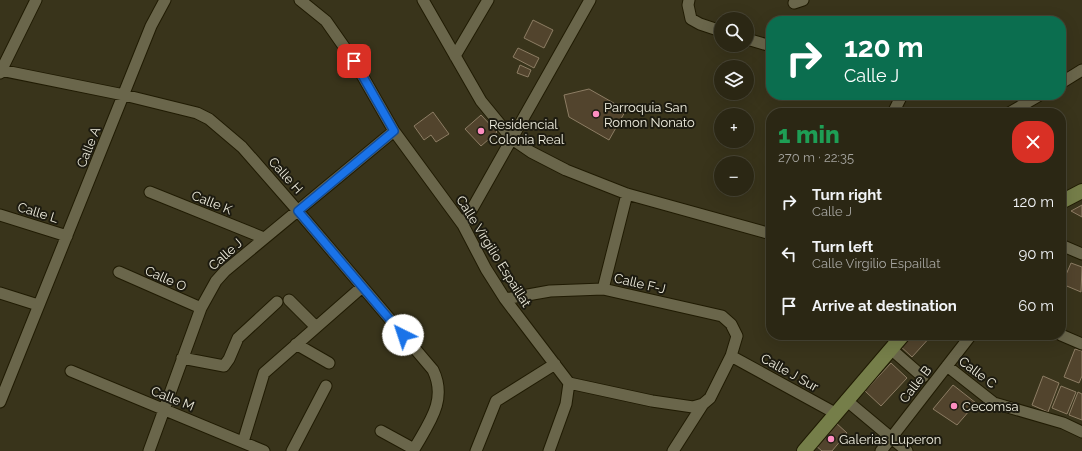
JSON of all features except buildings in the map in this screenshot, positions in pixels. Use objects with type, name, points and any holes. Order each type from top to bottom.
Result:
[{"type":"main road","points":[[1066,199],[1082,191]]},
{"type":"main road","points":[[804,451],[898,340]]},
{"type":"street","points":[[0,71],[36,0]]},
{"type":"street","name":"Calle A","points":[[0,402],[151,26],[165,0]]},
{"type":"street","name":"Calle Virgilio Espaillat","points":[[300,0],[326,21],[354,61],[394,131],[463,224],[486,269],[505,299],[569,384]]},
{"type":"street","points":[[422,0],[481,101],[512,139],[531,152],[566,170],[628,194],[766,233]]},
{"type":"street","points":[[455,56],[488,0]]},
{"type":"street","points":[[463,224],[590,0]]},
{"type":"street","points":[[689,0],[688,5],[691,19],[714,29]]},
{"type":"street","points":[[754,41],[766,45]]},
{"type":"street","points":[[1066,80],[1082,70]]},
{"type":"street","name":"Calle H","points":[[0,71],[124,95],[197,113],[210,119],[242,147],[433,370],[438,380],[438,406],[414,450]]},
{"type":"street","points":[[1018,108],[1031,100]]},
{"type":"street","name":"Calle J","points":[[150,451],[201,308],[216,281],[264,238],[394,131]]},
{"type":"street","name":"Calle K","points":[[150,192],[264,238]]},
{"type":"street","points":[[603,289],[628,194]]},
{"type":"street","name":"Calle L","points":[[0,215],[67,236]]},
{"type":"street","points":[[1066,247],[1082,254]]},
{"type":"street","name":"Calle O","points":[[119,272],[201,308]]},
{"type":"street","points":[[244,442],[264,373],[362,287]]},
{"type":"street","name":"Calle F-J","points":[[505,299],[550,292],[603,289],[722,316],[731,324],[737,336],[731,356]]},
{"type":"street","points":[[0,293],[38,305]]},
{"type":"street","points":[[289,300],[316,327]]},
{"type":"street","points":[[182,358],[224,366],[238,338],[277,302]]},
{"type":"street","points":[[1066,336],[1082,344]]},
{"type":"street","name":"Calle B","points":[[881,451],[967,340]]},
{"type":"street","points":[[296,344],[329,363]]},
{"type":"street","points":[[890,349],[923,377]]},
{"type":"street","points":[[672,451],[703,404],[710,398],[731,356]]},
{"type":"street","name":"Calle J Sur","points":[[731,356],[835,413]]},
{"type":"street","points":[[476,451],[496,401],[555,364]]},
{"type":"street","name":"Calle C","points":[[946,366],[994,402],[1063,423],[1082,432]]},
{"type":"street","name":"Calle M","points":[[71,372],[264,451]]},
{"type":"street","points":[[549,451],[566,404],[569,384],[652,401],[693,407],[703,404]]},
{"type":"street","points":[[292,451],[326,386]]},
{"type":"street","points":[[846,400],[907,451]]},
{"type":"street","points":[[381,431],[414,450]]},
{"type":"place","name":"Parroquia San Romon Nonato","points":[[596,114]]},
{"type":"place","name":"Residencial Colonia Real","points":[[481,131]]},
{"type":"place","name":"Cecomsa","points":[[954,406]]},
{"type":"place","name":"Galerias Luperon","points":[[831,439]]},
{"type":"route","points":[[354,61],[394,131],[298,211],[403,335]]}]
